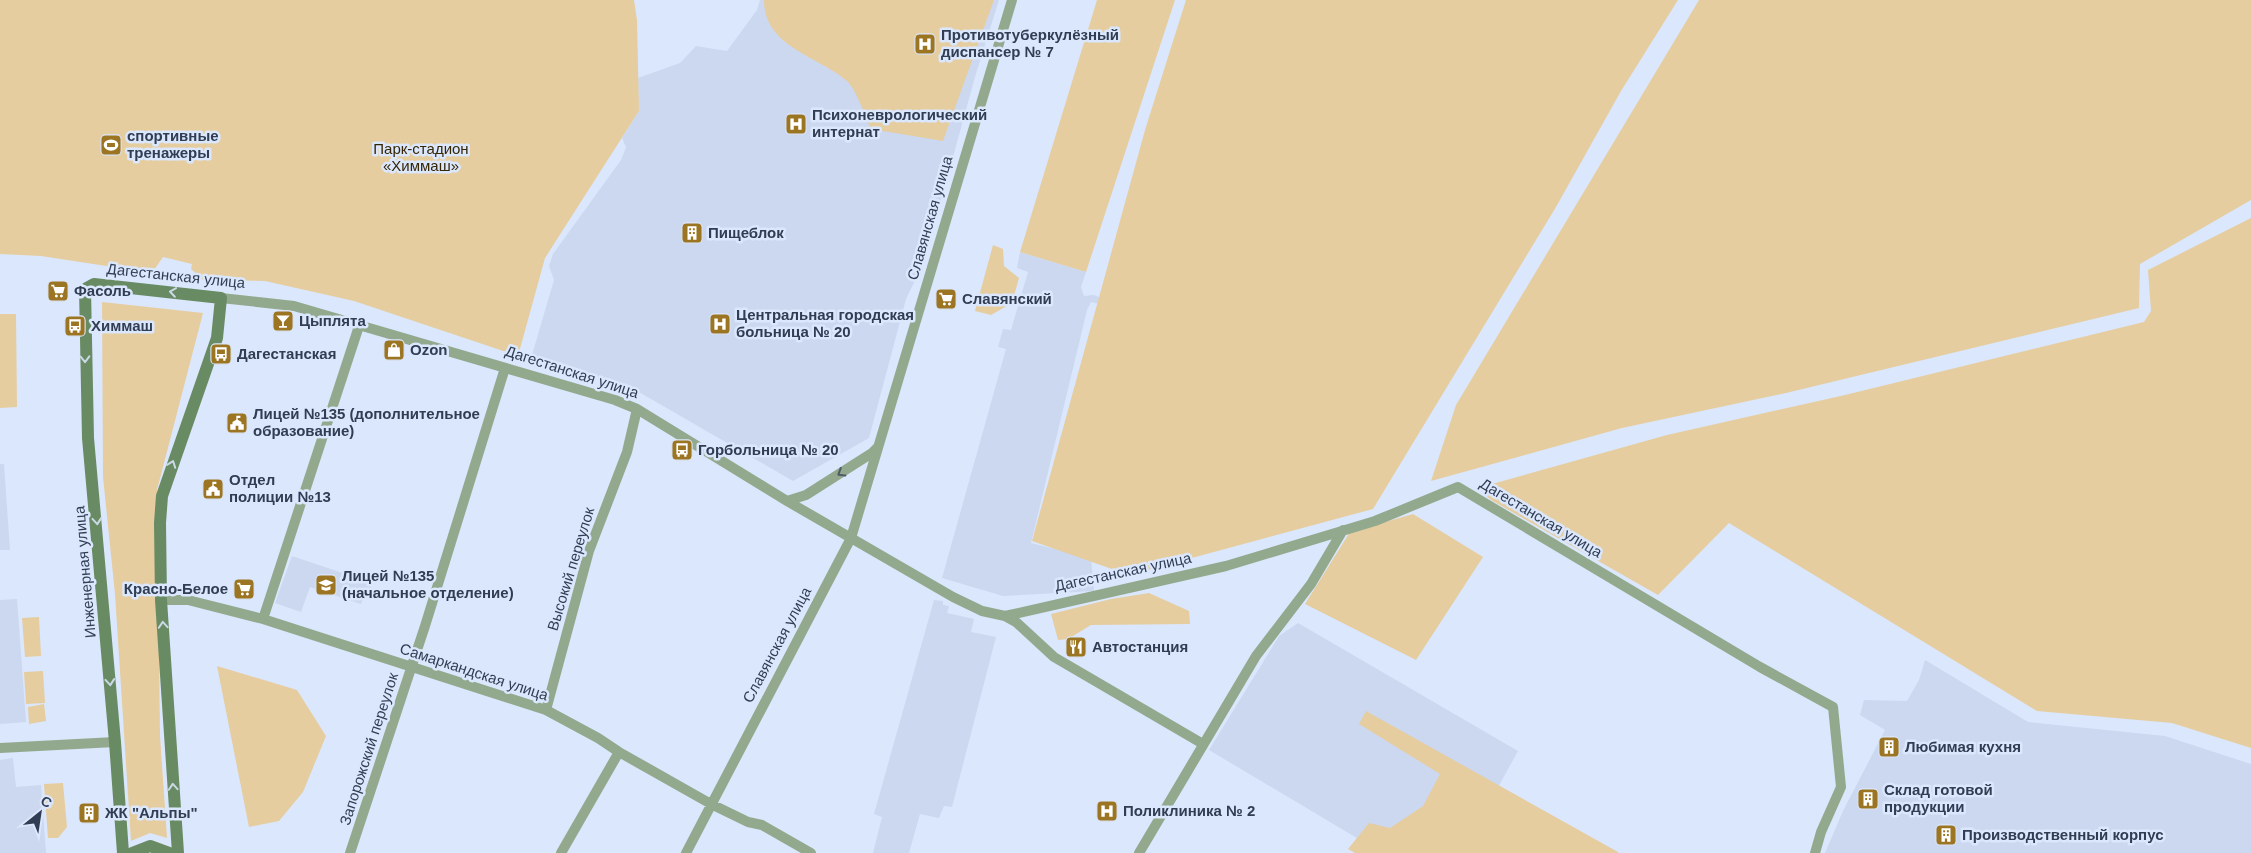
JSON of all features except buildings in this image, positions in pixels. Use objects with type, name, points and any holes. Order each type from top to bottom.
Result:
[{"type":"street","name":"Славянская улица","points":[[686,853],[851,538],[1012,0]]},
{"type":"street","name":"Дагестанская улица","points":[[85,289],[94,284],[294,306],[360,323],[615,400],[637,409],[787,501],[967,604],[986,612],[1005,616],[1022,626],[1054,657],[1203,744]]},
{"type":"street","name":"Инженерная улица","points":[[85,289],[88,438],[115,742],[122,853]]},
{"type":"street","points":[[178,853],[161,600],[160,523],[162,496],[217,338],[221,298]]},
{"type":"street","points":[[263,619],[360,323]]},
{"type":"street","name":"Запорожский переулок","points":[[350,853],[411,668],[505,368]]},
{"type":"street","name":"Высокий переулок","points":[[546,710],[589,551],[627,452],[637,409]]},
{"type":"street","points":[[787,501],[806,495],[872,453],[880,444]]},
{"type":"street","name":"Дагестанская улица","points":[[1005,616],[1226,566],[1375,521],[1458,487],[1760,667],[1833,707],[1841,788],[1821,832],[1815,853]]},
{"type":"street","points":[[1139,853],[1256,656],[1311,584],[1343,530]]},
{"type":"street","name":"Самаркандская улица","points":[[161,600],[188,600],[263,619],[546,710],[711,804],[748,822],[762,826],[811,853]]},
{"type":"street","points":[[0,748],[115,742]]},
{"type":"street","points":[[561,853],[618,752]]},
{"type":"street","points":[[132,853],[150,846],[170,853]]},
{"type":"shaded area","points":[[760,0],[999,0],[975,77],[924,262],[906,299],[869,438],[793,481],[632,388],[532,355],[554,280],[549,266],[553,254],[621,160],[626,147],[622,138],[639,111],[638,78],[680,63],[696,46],[727,51],[757,10]]},
{"type":"shaded area","points":[[1020,252],[1086,272],[1081,287],[1084,296],[1094,295],[1101,298],[1099,304],[1091,302],[1087,310],[1031,543],[1091,558],[1094,591],[1003,596],[942,578],[1006,349],[998,347],[1003,329],[1011,330],[1028,272],[1017,268]]},
{"type":"shaded area","points":[[0,464],[4,464],[10,550],[0,550]]},
{"type":"shaded area","name":"Лицей №135 (начальное отделение)","points":[[292,556],[372,583],[369,594],[365,593],[361,604],[310,587],[301,612],[275,603]]},
{"type":"shaded area","points":[[17,599],[26,722],[0,724],[0,600]]},
{"type":"shaded area","points":[[934,600],[943,601],[943,605],[949,606],[947,613],[974,619],[971,632],[996,637],[952,807],[944,806],[939,818],[920,814],[909,853],[873,853],[882,817],[874,814]]},
{"type":"shaded area","points":[[1298,623],[1518,751],[1462,853],[1382,853],[1209,750],[1279,636]]},
{"type":"shaded area","points":[[1925,660],[2028,722],[2165,736],[2251,764],[2251,853],[1825,853],[1843,811],[1885,730],[1860,715],[1864,700],[1907,701],[1919,680]]},
{"type":"shaded area","points":[[13,758],[16,787],[41,785],[46,853],[0,853],[0,760]]},
{"type":"green space","name":"Парк-стадион «Химмаш»","points":[[0,0],[634,0],[637,20],[639,111],[545,258],[518,356],[354,301],[265,281],[203,280],[191,269],[192,264],[163,257],[152,273],[41,256],[0,254]]},
{"type":"green space","points":[[764,0],[994,0],[943,141],[871,129],[857,97],[847,81],[783,40],[773,29],[766,16]]},
{"type":"green space","points":[[1097,0],[1175,0],[1086,272],[1020,252]]},
{"type":"green space","points":[[1186,0],[1678,0],[1621,91],[1556,207],[1373,509],[1129,575],[1032,541],[1145,130]]},
{"type":"green space","points":[[1699,0],[2251,0],[2251,200],[2140,264],[2139,308],[1786,393],[1622,428],[1431,481],[1456,405]]},
{"type":"green space","points":[[2251,218],[2251,748],[2172,723],[2037,711],[1729,523],[1658,595],[1491,500],[1478,488],[1667,435],[1845,395],[2144,322],[2151,311],[2148,270]]},
{"type":"green space","points":[[993,245],[1003,249],[1004,266],[1019,278],[1012,303],[991,315],[975,311]]},
{"type":"green space","points":[[102,302],[203,313],[157,490],[160,736],[167,838],[150,833],[131,841],[115,594],[103,477]]},
{"type":"green space","points":[[0,314],[16,314],[17,407],[0,408]]},
{"type":"green space","points":[[1413,514],[1483,557],[1416,660],[1305,604],[1350,532]]},
{"type":"green space","points":[[1149,593],[1189,611],[1190,624],[1091,625],[1068,639],[1058,640],[1051,614],[1111,599]]},
{"type":"green space","points":[[39,617],[41,656],[25,657],[22,618]]},
{"type":"green space","points":[[217,666],[297,690],[326,736],[303,792],[279,821],[249,827]]},
{"type":"green space","points":[[43,671],[45,703],[26,704],[24,672]]},
{"type":"green space","points":[[44,704],[46,721],[29,724],[28,707]]},
{"type":"green space","points":[[1366,711],[1618,853],[1355,853],[1348,849],[1369,823],[1390,828],[1423,806],[1440,774],[1359,724]]},
{"type":"green space","points":[[63,783],[67,827],[58,838],[48,838],[44,784]]},
{"type":"place","name":"Противотуберкулёзный диспансер № 7","points":[[925,44]]},
{"type":"place","name":"Психоневрологический интернат","points":[[796,124]]},
{"type":"place","name":"спортивные тренажеры","points":[[111,145]]},
{"type":"place","name":"Пищеблок","points":[[692,233]]},
{"type":"place","name":"Фасоль","points":[[58,291]]},
{"type":"place","name":"Славянский","points":[[946,299]]},
{"type":"place","name":"Цыплята","points":[[283,321]]},
{"type":"place","name":"Центральная городская больница № 20","points":[[720,324]]},
{"type":"place","name":"Химмаш","points":[[75,326]]},
{"type":"place","name":"Ozon","points":[[394,350]]},
{"type":"place","name":"Дагестанская","points":[[221,354]]},
{"type":"place","name":"Лицей №135 (дополнительное образование)","points":[[237,423]]},
{"type":"place","name":"Горбольница № 20","points":[[682,450]]},
{"type":"place","name":"Отдел полиции №13","points":[[213,489]]},
{"type":"place","name":"Лицей №135 (начальное отделение)","points":[[326,585]]},
{"type":"place","name":"Красно-Белое","points":[[244,589]]},
{"type":"place","name":"Автостанция","points":[[1076,647]]},
{"type":"place","name":"Любимая кухня","points":[[1889,747]]},
{"type":"place","name":"Склад готовой продукции","points":[[1868,799]]},
{"type":"place","name":"Поликлиника № 2","points":[[1107,811]]},
{"type":"place","name":"ЖК \"Альпы\"","points":[[89,813]]},
{"type":"place","name":"Производственный корпус","points":[[1946,835]]}]
